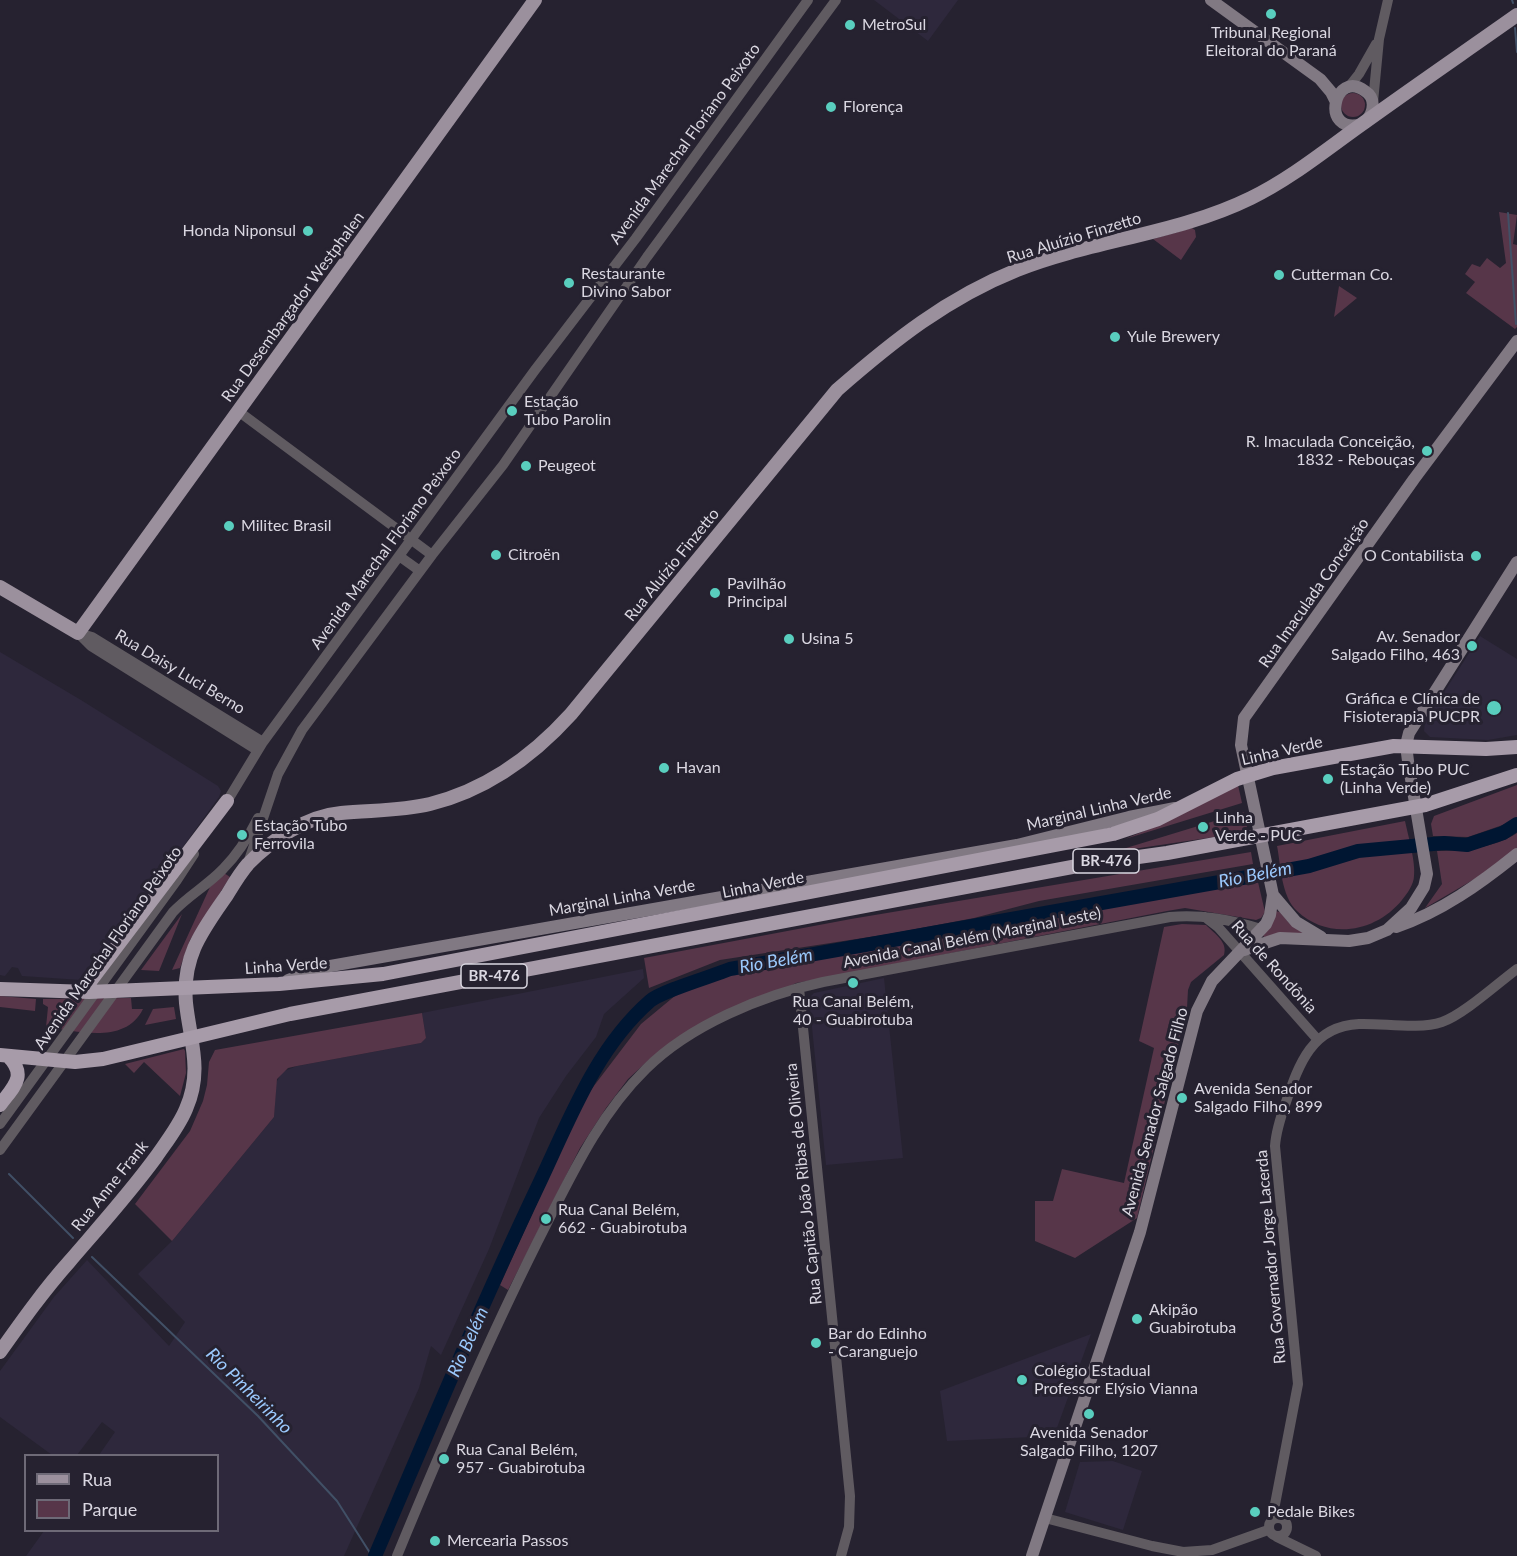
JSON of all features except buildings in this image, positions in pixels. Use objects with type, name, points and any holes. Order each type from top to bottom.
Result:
[{"type":"highway","name":"Linha Verde","points":[[0,989],[75,993],[279,984],[382,974],[1113,834],[1146,824],[1246,775],[1273,768],[1406,745],[1486,749],[1517,747]]},
{"type":"highway","name":"BR-476","points":[[4,1056],[90,1061],[117,1056],[290,1014],[1089,864],[1263,841],[1417,813],[1444,800],[1517,775]]},
{"type":"highway","points":[[75,993],[89,983],[227,801]]},
{"type":"highway","points":[[0,1105],[19,1076],[14,1062],[4,1056]]},
{"type":"main road","name":"Rua Desembargador Westphalen","points":[[78,633],[535,0]]},
{"type":"main road","points":[[1211,0],[1320,79],[1334,86],[1359,88],[1365,91],[1373,102],[1371,115],[1365,122],[1349,125],[1339,118],[1334,107],[1335,100],[1348,88]]},
{"type":"main road","name":"Rua Aluízio Finzetto","points":[[189,1021],[186,988],[188,965],[195,945],[246,866],[282,837],[322,817],[340,813],[415,807],[447,799],[481,785],[511,768],[540,747],[578,706],[837,390],[878,353],[920,322],[981,286],[1018,270],[1191,221],[1250,199],[1365,122],[1517,15]]},
{"type":"main road","points":[[1320,79],[1335,100]]},
{"type":"main road","name":"Rua Imaculada Conceição","points":[[1240,952],[1261,929],[1270,915],[1273,895],[1241,745],[1245,718],[1421,470],[1517,341]]},
{"type":"main road","points":[[1406,745],[1409,733],[1418,717],[1517,562]]},
{"type":"main road","name":"Rua Daisy Luci Berno","points":[[0,587],[78,633]]},
{"type":"main road","name":"Avenida Senador Salgado Filho","points":[[1032,1556],[1140,1232],[1197,1011],[1212,981],[1240,952],[1280,938],[1357,940],[1387,930],[1405,915],[1421,893],[1427,874],[1406,745]]},
{"type":"main road","points":[[1387,930],[1410,922],[1453,899],[1517,854]]},
{"type":"main road","name":"Rua Imaculada Conceição","points":[[1273,895],[1296,922],[1326,939]]},
{"type":"main road","name":"Rua Anne Frank","points":[[0,1352],[49,1285],[132,1189],[178,1124],[187,1107],[194,1084],[196,1061],[189,1021]]},
{"type":"street","name":"Avenida Marechal Floriano Peixoto","points":[[0,1124],[162,901],[260,746],[535,370],[636,238],[808,0]]},
{"type":"street","name":"Avenida Marechal Floriano Peixoto","points":[[246,866],[269,797],[284,762],[302,730],[502,465],[647,256],[836,0]]},
{"type":"street","points":[[1373,102],[1379,39],[1388,0]]},
{"type":"street","points":[[1348,88],[1359,74],[1379,39]]},
{"type":"street","points":[[238,411],[432,555]]},
{"type":"street","points":[[399,556],[420,571]]},
{"type":"street","name":"Rua Daisy Luci Berno","points":[[78,633],[91,646],[260,746]]},
{"type":"street","name":"Avenida Marechal Floriano Peixoto","points":[[0,1150],[173,912],[235,856],[269,797]]},
{"type":"street","name":"Avenida Canal Belém (Marginal Leste)","points":[[397,1556],[511,1295],[581,1157],[609,1113],[640,1075],[672,1047],[735,1012],[799,988],[1158,918],[1182,916],[1225,919],[1261,929]]},
{"type":"street","name":"Rua de Rondônia","points":[[1205,917],[1218,927],[1318,1040]]},
{"type":"street","name":"Rua Governador Jorge Lacerda","points":[[1272,1529],[1298,1384],[1275,1140],[1298,1067],[1318,1040],[1331,1031],[1353,1024],[1440,1022],[1453,1017],[1517,969]]},
{"type":"street","name":"Rua Capitão João Ribas de Oliveira","points":[[799,988],[849,1487],[849,1527],[841,1556]]},
{"type":"street","points":[[1045,1518],[1183,1552],[1212,1550],[1272,1529],[1316,1556]]},
{"type":"shaded area","points":[[874,0],[958,0],[928,41]]},
{"type":"shaded area","points":[[1480,636],[1517,659],[1517,735],[1488,740],[1430,737],[1424,731],[1425,722]]},
{"type":"shaded area","points":[[0,652],[218,786],[221,791],[219,797],[90,975],[81,980],[22,976],[18,968],[12,967],[5,976],[0,975]]},
{"type":"shaded area","points":[[643,969],[644,978],[604,1014],[596,1037],[566,1076],[539,1118],[489,1249],[441,1355],[431,1346],[419,1388],[344,1556],[26,1556],[43,1532],[219,1532],[219,1454],[100,1454],[115,1432],[102,1422],[78,1454],[51,1454],[0,1417],[0,1371],[54,1297],[87,1260],[169,1346],[185,1322],[138,1274],[172,1241],[274,1117],[276,1083],[282,1072],[297,1066],[421,1043],[426,1038],[422,1013]]},
{"type":"shaded area","points":[[884,978],[903,1158],[826,1165],[809,998],[814,993]]},
{"type":"shaded area","name":"Colégio Estadual Professor Elýsio Vianna","points":[[1091,1334],[1054,1436],[947,1441],[940,1391]]},
{"type":"shaded area","points":[[1113,1461],[1142,1471],[1123,1530],[1065,1512],[1080,1462]]},
{"type":"green space","points":[[1353,93],[1358,94],[1364,100],[1364,110],[1358,116],[1353,117],[1348,116],[1342,110],[1341,105],[1342,100],[1348,94]]},
{"type":"green space","points":[[1499,212],[1517,215],[1513,244],[1517,245],[1517,327],[1515,329],[1466,293],[1475,282],[1465,274],[1472,264],[1480,267],[1487,258],[1500,268],[1506,263]]},
{"type":"green space","points":[[1192,228],[1195,230],[1196,237],[1181,260],[1153,239]]},
{"type":"green space","points":[[1339,286],[1357,298],[1334,317]]},
{"type":"green space","points":[[1238,785],[1242,803],[1125,839],[1168,821]]},
{"type":"green space","points":[[1517,785],[1517,820],[1468,837],[1433,836],[1431,824],[1434,816]]},
{"type":"green space","points":[[1244,812],[1248,832],[1113,852]]},
{"type":"green space","points":[[1405,821],[1413,857],[1414,879],[1406,895],[1391,911],[1366,925],[1352,929],[1337,929],[1310,920],[1292,905],[1282,880],[1277,846]]},
{"type":"green space","points":[[1517,833],[1517,848],[1478,877],[1425,908],[1442,884],[1437,851],[1478,848],[1499,842]]},
{"type":"green space","points":[[1251,852],[1253,864],[1039,901],[974,918],[889,934],[720,960],[649,988],[644,958],[851,919]]},
{"type":"green space","points":[[224,873],[230,877],[190,940],[180,968],[172,970],[210,887]]},
{"type":"green space","points":[[1258,882],[1265,912],[1261,918],[1256,920],[1185,908],[796,983],[651,1058],[628,1079],[606,1108],[580,1148],[508,1290],[500,1285],[584,1099],[641,1024],[676,995],[731,973],[1165,895]]},
{"type":"green space","points":[[1275,911],[1280,912],[1289,923],[1303,933],[1264,937]]},
{"type":"green space","points":[[182,914],[159,971],[141,970]]},
{"type":"green space","points":[[1182,924],[1206,925],[1222,942],[1224,955],[1191,982],[1188,990],[1187,1008],[1137,1218],[1075,1258],[1035,1241],[1035,1201],[1053,1201],[1062,1169],[1124,1183],[1154,1048],[1139,1041],[1164,927]]},
{"type":"green space","points":[[0,996],[36,999],[35,1011],[0,1007]]},
{"type":"green space","points":[[131,998],[132,1009],[143,1009],[125,1028],[113,1032],[86,1033],[46,1027],[48,1007],[43,1004],[43,999]]},
{"type":"green space","points":[[174,1007],[176,1019],[145,1025],[153,1009]]},
{"type":"green space","points":[[422,1013],[426,1038],[421,1043],[288,1068],[277,1079],[274,1117],[172,1241],[135,1204],[190,1131],[203,1101],[209,1062],[215,1050]]},
{"type":"green space","points":[[184,1049],[186,1073],[180,1096],[144,1062],[134,1073],[125,1064]]},
{"type":"waterway","points":[[1515,28],[1517,52]]},
{"type":"waterway","points":[[1508,213],[1516,324]]},
{"type":"waterway","name":"Rio Belém","points":[[375,1556],[475,1324],[585,1087],[614,1041],[631,1020],[656,997],[730,969],[1309,866],[1358,851],[1444,843],[1467,845],[1503,833],[1517,824]]},
{"type":"waterway","name":"Rio Pinheirinho","points":[[9,1174],[73,1238]]},
{"type":"waterway","name":"Rio Pinheirinho","points":[[92,1257],[258,1416],[337,1501],[372,1556]]},
{"type":"place","name":"Tribunal Regional Eleitoral do Paraná","points":[[1271,14]]},
{"type":"place","name":"MetroSul","points":[[850,25]]},
{"type":"place","name":"Florença","points":[[831,107]]},
{"type":"place","name":"Honda Niponsul","points":[[308,231]]},
{"type":"place","name":"Cutterman Co.","points":[[1279,275]]},
{"type":"place","name":"Restaurante Divino Sabor","points":[[569,283]]},
{"type":"place","name":"Yule Brewery","points":[[1115,337]]},
{"type":"place","name":"Estação Tubo Parolin","points":[[512,411]]},
{"type":"place","name":"R. Imaculada Conceição, 1832 - Rebouças","points":[[1427,451]]},
{"type":"place","name":"Peugeot","points":[[526,466]]},
{"type":"place","name":"Militec Brasil","points":[[229,526]]},
{"type":"place","name":"Citroën","points":[[496,555]]},
{"type":"place","name":"O Contabilista","points":[[1476,556]]},
{"type":"place","name":"Pavilhão Principal","points":[[715,593]]},
{"type":"place","name":"Usina 5","points":[[789,639]]},
{"type":"place","name":"Av. Senador Salgado Filho, 463","points":[[1472,646]]},
{"type":"place","name":"Gráfica e Clínica de Fisioterapia PUCPR","points":[[1494,708]]},
{"type":"place","name":"Havan","points":[[664,768]]},
{"type":"place","name":"Estação Tubo PUC (Linha Verde)","points":[[1328,779]]},
{"type":"place","name":"Linha Verde - PUC","points":[[1203,827]]},
{"type":"place","name":"Estação Tubo Ferrovila","points":[[242,835]]},
{"type":"place","name":"Rua Canal Belém, 40 - Guabirotuba","points":[[853,983]]},
{"type":"place","name":"Avenida Senador Salgado Filho, 899","points":[[1182,1098]]},
{"type":"place","name":"Rua Canal Belém, 662 - Guabirotuba","points":[[546,1219]]},
{"type":"place","name":"Akipão Guabirotuba","points":[[1137,1319]]},
{"type":"place","name":"Bar do Edinho - Caranguejo","points":[[816,1343]]},
{"type":"place","name":"Colégio Estadual Professor Elýsio Vianna","points":[[1022,1380]]},
{"type":"place","name":"Avenida Senador Salgado Filho, 1207","points":[[1089,1414]]},
{"type":"place","name":"Rua Canal Belém, 957 - Guabirotuba","points":[[444,1459]]},
{"type":"place","name":"Pedale Bikes","points":[[1255,1512]]},
{"type":"place","name":"Mercearia Passos","points":[[435,1541]]}]
